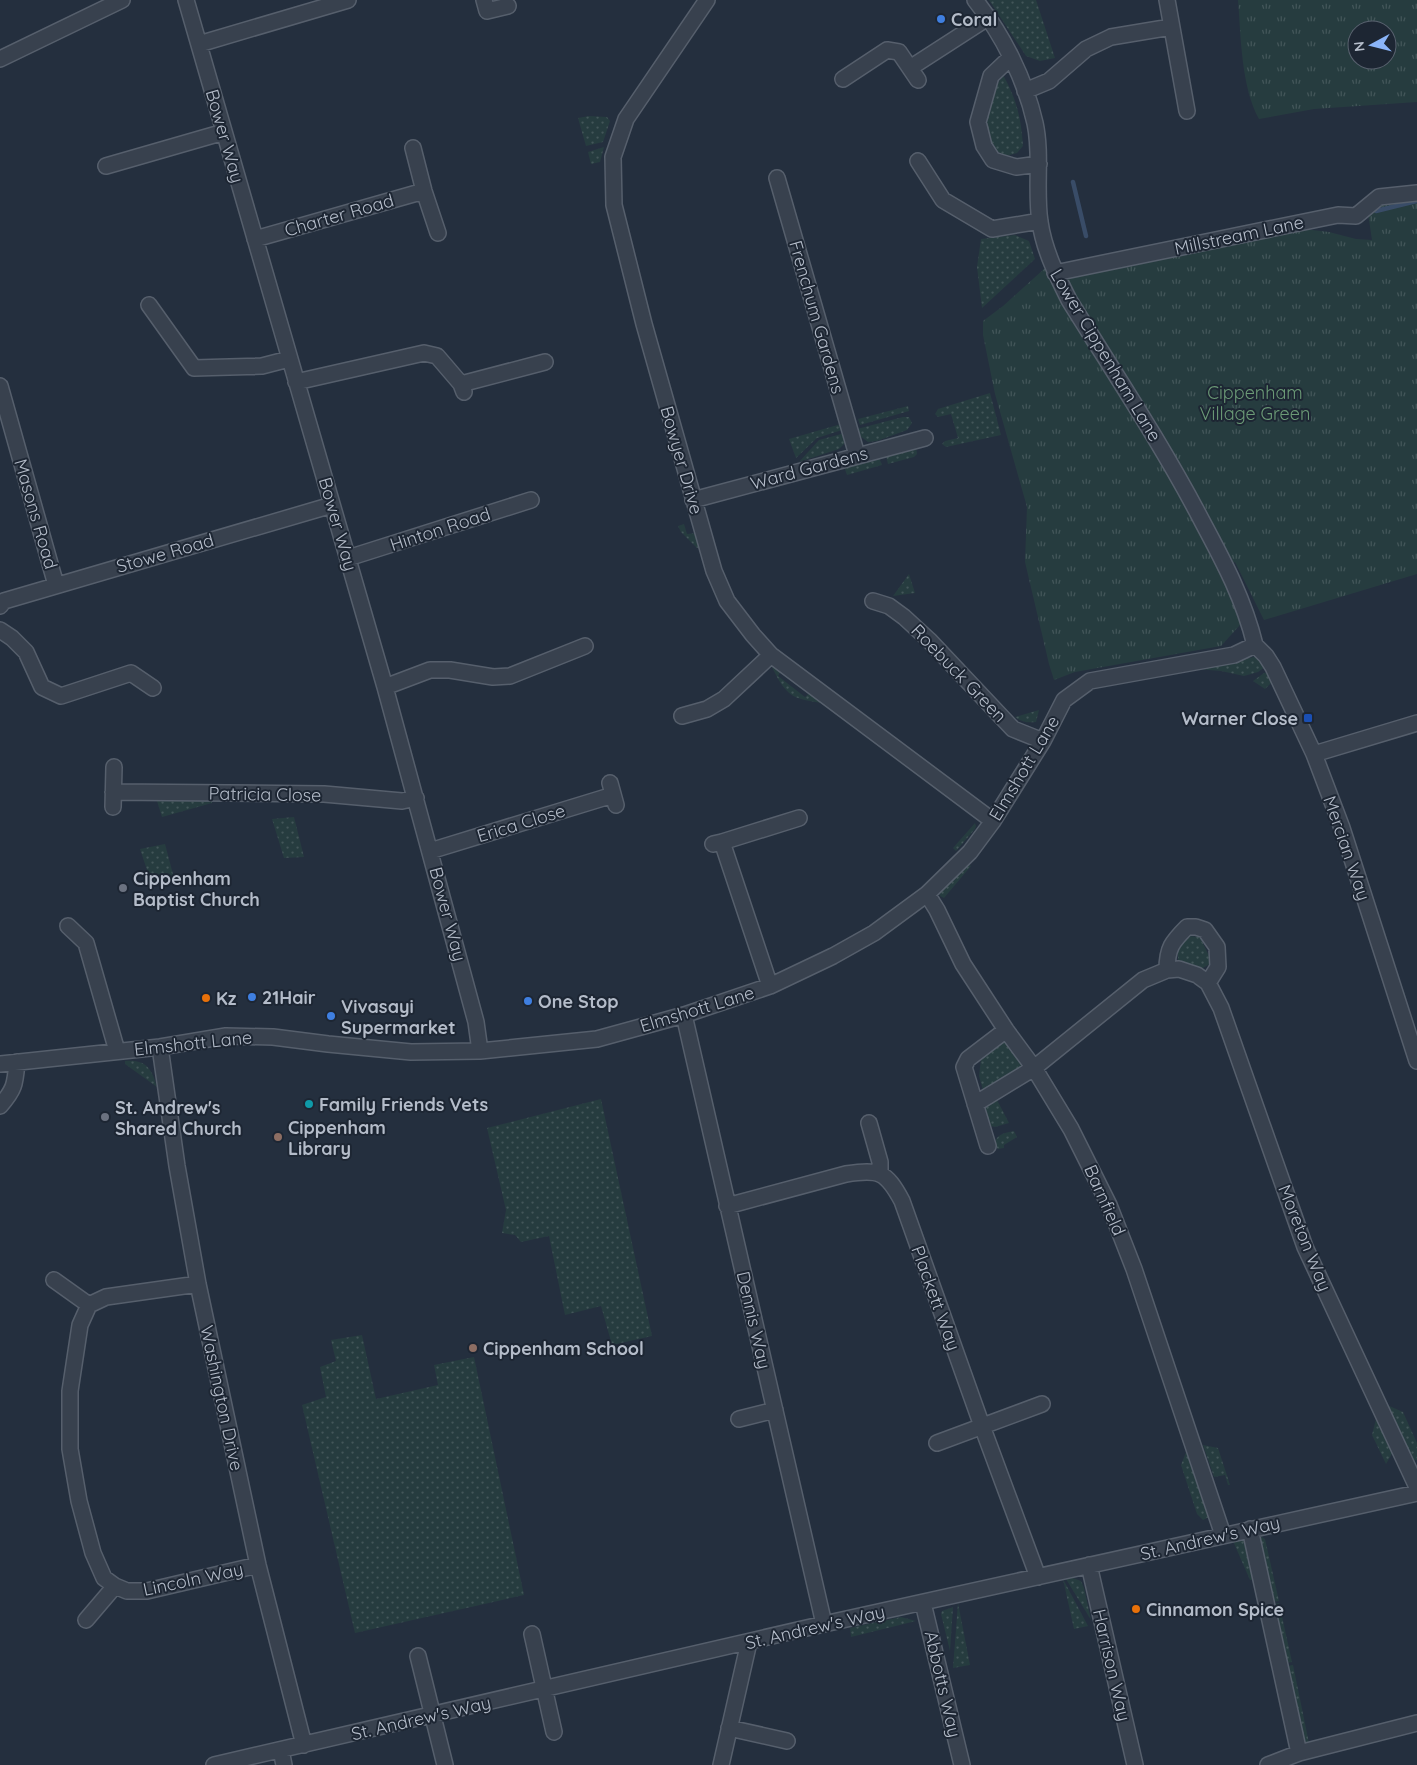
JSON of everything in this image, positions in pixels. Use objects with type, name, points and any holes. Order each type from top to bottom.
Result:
[{"type":"street","points":[[0,59],[122,0]]},
{"type":"street","name":"Bower Way","points":[[186,0],[416,798],[476,1022],[480,1051]]},
{"type":"street","points":[[199,44],[348,0]]},
{"type":"street","points":[[484,0],[487,12],[508,6]]},
{"type":"street","name":"Bowyer Drive","points":[[707,0],[626,119],[614,157],[614,205],[644,324],[714,571],[727,600],[753,635],[771,654],[993,821]]},
{"type":"street","name":"Lower Cippenham Lane","points":[[976,0],[989,17],[1011,57],[1025,91],[1035,124],[1039,164],[1040,222],[1046,248],[1055,273],[1069,300],[1183,484],[1228,570],[1247,614],[1254,645]]},
{"type":"street","points":[[1167,0],[1187,111]]},
{"type":"street","points":[[843,78],[887,50],[899,52],[914,74],[989,17]]},
{"type":"street","points":[[1025,91],[1049,81],[1086,49],[1111,37],[1171,28]]},
{"type":"street","points":[[1011,57],[991,76],[978,122],[984,146],[993,160],[1016,167],[1039,164]]},
{"type":"street","points":[[106,166],[224,132]]},
{"type":"street","points":[[413,148],[424,191],[438,233]]},
{"type":"street","points":[[918,161],[943,200],[992,229],[1040,222]]},
{"type":"street","name":"Frenchum Gardens","points":[[777,178],[857,455]]},
{"type":"street","name":"Charter Road","points":[[255,239],[424,191]]},
{"type":"street","name":"Millstream Lane","points":[[1055,273],[1338,214],[1356,216],[1379,197],[1417,192]]},
{"type":"street","points":[[149,305],[194,368],[262,366],[289,359]]},
{"type":"street","points":[[296,382],[424,354],[437,356],[463,388],[545,362]]},
{"type":"street","name":"Masons Road","points":[[0,386],[56,584]]},
{"type":"street","name":"Ward Gardens","points":[[693,500],[926,438]]},
{"type":"street","name":"Hinton Road","points":[[348,558],[531,500]]},
{"type":"street","name":"Stowe Road","points":[[0,606],[4,601],[56,584],[332,505]]},
{"type":"street","name":"Roebuck Green","points":[[873,601],[908,611],[929,640],[1013,728],[1043,741]]},
{"type":"street","points":[[0,630],[12,638],[26,652],[42,687],[61,696],[131,674],[153,688]]},
{"type":"street","name":"Elmshott Lane","points":[[5,1064],[160,1047],[226,1036],[273,1037],[411,1052],[480,1051],[597,1039],[684,1015],[770,986],[833,956],[874,933],[927,894],[970,852],[993,821],[1043,741],[1064,700],[1090,681],[1234,655],[1254,645]]},
{"type":"street","name":"Mercian Way","points":[[1254,645],[1274,667],[1314,754],[1342,828],[1417,1061]]},
{"type":"street","points":[[385,688],[430,670],[450,670],[493,678],[510,676],[585,646]]},
{"type":"street","points":[[682,716],[707,709],[724,699],[771,654]]},
{"type":"street","points":[[1314,754],[1417,723]]},
{"type":"street","name":"Patricia Close","points":[[114,767],[113,800],[324,794],[402,801],[416,798]]},
{"type":"street","name":"Erica Close","points":[[430,851],[613,794]]},
{"type":"street","points":[[770,986],[717,843],[799,818]]},
{"type":"street","name":"Barnfield","points":[[927,894],[937,910],[963,964],[1006,1030],[1034,1068],[1071,1129],[1109,1205],[1134,1269],[1223,1535]]},
{"type":"street","points":[[68,926],[86,943],[117,1051]]},
{"type":"street","points":[[975,1104],[1034,1068],[1143,980],[1167,970],[1179,969],[1197,975],[1208,983],[1218,967],[1217,947],[1205,930],[1187,927],[1173,941],[1167,955],[1167,970]]},
{"type":"street","name":"Moreton Way","points":[[1208,983],[1221,1008],[1305,1247],[1417,1487]]},
{"type":"street","name":"Dennis Way","points":[[684,1015],[824,1624]]},
{"type":"street","points":[[988,1146],[964,1067],[968,1059],[1006,1030]]},
{"type":"street","name":"Washington Drive","points":[[160,1047],[176,1166],[198,1284],[258,1565],[304,1745]]},
{"type":"street","points":[[0,1106],[11,1093],[15,1081],[5,1064]]},
{"type":"street","points":[[727,1206],[846,1174],[863,1171],[880,1173],[880,1162],[869,1123]]},
{"type":"street","name":"Plackett Way","points":[[880,1173],[893,1184],[902,1201],[1038,1577]]},
{"type":"street","points":[[54,1280],[89,1305]]},
{"type":"street","points":[[86,1620],[115,1586],[104,1578],[93,1553],[79,1501],[70,1449],[70,1391],[80,1325],[89,1305],[106,1297],[198,1284]]},
{"type":"street","points":[[937,1443],[1042,1404]]},
{"type":"street","points":[[739,1419],[775,1410]]},
{"type":"street","name":"St. Andrew's Way","points":[[214,1765],[824,1624],[1417,1493]]},
{"type":"street","points":[[1250,1529],[1299,1753]]},
{"type":"street","name":"Lincoln Way","points":[[115,1586],[127,1591],[147,1591],[258,1565]]},
{"type":"street","name":"Harrison Way","points":[[1089,1565],[1135,1765]]},
{"type":"street","name":"Abbotts Way","points":[[923,1603],[962,1765]]},
{"type":"street","points":[[532,1634],[546,1689],[554,1732]]},
{"type":"street","points":[[721,1765],[749,1642]]},
{"type":"street","points":[[418,1656],[444,1765]]},
{"type":"street","points":[[1268,1765],[1299,1753],[1417,1723]]},
{"type":"street","points":[[730,1728],[787,1741]]},
{"type":"street","points":[[281,1750],[284,1765]]},
{"type":"green space","points":[[989,0],[1036,0],[1055,58],[1040,61],[1026,56]]},
{"type":"green space","points":[[1238,0],[1417,0],[1417,102],[1314,109],[1259,119],[1253,106],[1245,77]]},
{"type":"green space","points":[[1003,75],[1018,109],[1023,146],[1017,153],[1006,156],[994,150],[986,135],[986,116],[992,94]]},
{"type":"green space","points":[[589,116],[607,117],[610,121],[603,142],[586,146],[578,118]]},
{"type":"green space","points":[[604,147],[600,162],[591,164],[588,152]]},
{"type":"green space","name":"Cippenham Village Green","points":[[1417,197],[1417,574],[1264,620],[1235,562],[1221,570],[1241,617],[1240,625],[1221,646],[1075,672],[1054,680],[1025,562],[1027,507],[995,394],[983,335],[983,321],[1003,306],[1044,269],[1080,268],[1304,229],[1329,232],[1356,239],[1372,240],[1368,213],[1374,205]]},
{"type":"green space","points":[[1015,235],[1029,241],[1035,259],[982,308],[977,267],[981,239]]},
{"type":"green space","points":[[990,393],[1001,435],[946,447],[942,444],[945,441],[958,438],[951,414],[938,417],[935,414],[938,409]]},
{"type":"green space","points":[[908,406],[909,411],[860,425],[858,419]]},
{"type":"green space","points":[[909,417],[912,423],[907,430],[877,441],[868,442],[860,436],[857,429]]},
{"type":"green space","points":[[841,424],[842,430],[817,438],[796,458],[789,439]]},
{"type":"green space","points":[[845,433],[845,443],[839,449],[799,462],[819,440]]},
{"type":"green space","points":[[916,446],[917,454],[914,457],[888,464],[885,452]]},
{"type":"green space","points":[[878,455],[882,465],[847,475],[842,461]]},
{"type":"green space","points":[[684,524],[687,534],[697,533],[700,547],[697,548],[681,532],[678,526]]},
{"type":"green space","points":[[909,574],[915,593],[893,596]]},
{"type":"green space","points":[[1254,657],[1265,661],[1268,665],[1258,672],[1244,676],[1198,669]]},
{"type":"green space","points":[[771,665],[782,669],[778,676],[805,697],[812,691],[829,706],[793,696],[782,684]]},
{"type":"green space","points":[[1271,672],[1274,680],[1265,689],[1253,681],[1264,673]]},
{"type":"green space","points":[[1039,710],[1036,722],[1025,722],[1015,717]]},
{"type":"green space","points":[[157,801],[212,801],[212,803],[162,817]]},
{"type":"green space","points":[[294,817],[304,857],[284,858],[272,819]]},
{"type":"green space","points":[[975,823],[975,829],[956,851],[953,848]]},
{"type":"green space","points":[[165,844],[174,878],[152,885],[140,849]]},
{"type":"green space","points":[[966,863],[971,866],[944,898],[940,896],[939,892]]},
{"type":"green space","points":[[1188,936],[1200,937],[1209,956],[1210,964],[1201,969],[1178,960],[1178,949]]},
{"type":"green space","points":[[1005,1041],[1023,1067],[988,1091],[983,1090],[979,1076],[981,1059]]},
{"type":"green space","points":[[125,1061],[143,1063],[147,1066],[153,1075],[157,1087],[125,1064]]},
{"type":"green space","points":[[996,1098],[1009,1123],[995,1127],[989,1123],[985,1111],[986,1105]]},
{"type":"green space","points":[[601,1099],[652,1336],[612,1345],[601,1306],[565,1315],[549,1236],[521,1242],[515,1235],[502,1233],[506,1210],[487,1128]]},
{"type":"green space","points":[[1014,1131],[1017,1137],[1004,1145],[1004,1148],[998,1149],[994,1144],[997,1138],[1004,1133]]},
{"type":"green space","points":[[362,1335],[376,1399],[438,1385],[434,1365],[474,1357],[524,1595],[355,1633],[302,1405],[326,1397],[320,1367],[336,1361],[331,1340]]},
{"type":"green space","points":[[1387,1405],[1403,1412],[1417,1443],[1417,1460],[1411,1460]]},
{"type":"green space","points":[[1377,1415],[1393,1452],[1386,1464],[1372,1435]]},
{"type":"green space","points":[[1203,1445],[1218,1448],[1230,1485],[1228,1485],[1225,1475],[1214,1477]]},
{"type":"green space","points":[[1188,1447],[1209,1517],[1203,1520],[1197,1514],[1181,1465]]},
{"type":"green space","points":[[1260,1536],[1265,1539],[1279,1601],[1273,1602]]},
{"type":"green space","points":[[1247,1539],[1256,1579],[1250,1580],[1233,1541]]},
{"type":"green space","points":[[1073,1578],[1081,1581],[1084,1588],[1091,1620],[1066,1579]]},
{"type":"green space","points":[[1063,1579],[1088,1626],[1074,1629]]},
{"type":"green space","points":[[958,1603],[970,1665],[953,1668]]},
{"type":"green space","points":[[1279,1603],[1292,1662],[1286,1663],[1274,1604]]},
{"type":"green space","points":[[953,1607],[950,1651],[941,1614],[942,1611]]},
{"type":"green space","points":[[901,1617],[916,1621],[851,1637],[850,1628]]},
{"type":"green space","points":[[1293,1665],[1309,1743],[1304,1742],[1287,1666]]},
{"type":"waterway","points":[[1073,182],[1086,236]]},
{"type":"waterway","points":[[1376,211],[1417,201]]},
{"type":"place","name":"Coral","points":[[941,19]]},
{"type":"place","name":"Warner Close","points":[[1308,718]]},
{"type":"place","name":"Cippenham Baptist Church","points":[[123,888]]},
{"type":"place","name":"21Hair","points":[[252,997]]},
{"type":"place","name":"Kz","points":[[206,998]]},
{"type":"place","name":"One Stop","points":[[528,1001]]},
{"type":"place","name":"Vivasayi Supermarket","points":[[331,1016]]},
{"type":"place","name":"Family Friends Vets","points":[[309,1104]]},
{"type":"place","name":"St. Andrew's Shared Church","points":[[105,1117]]},
{"type":"place","name":"Cippenham Library","points":[[278,1137]]},
{"type":"place","name":"Cippenham School","points":[[473,1348]]},
{"type":"place","name":"Cinnamon Spice","points":[[1136,1609]]}]
